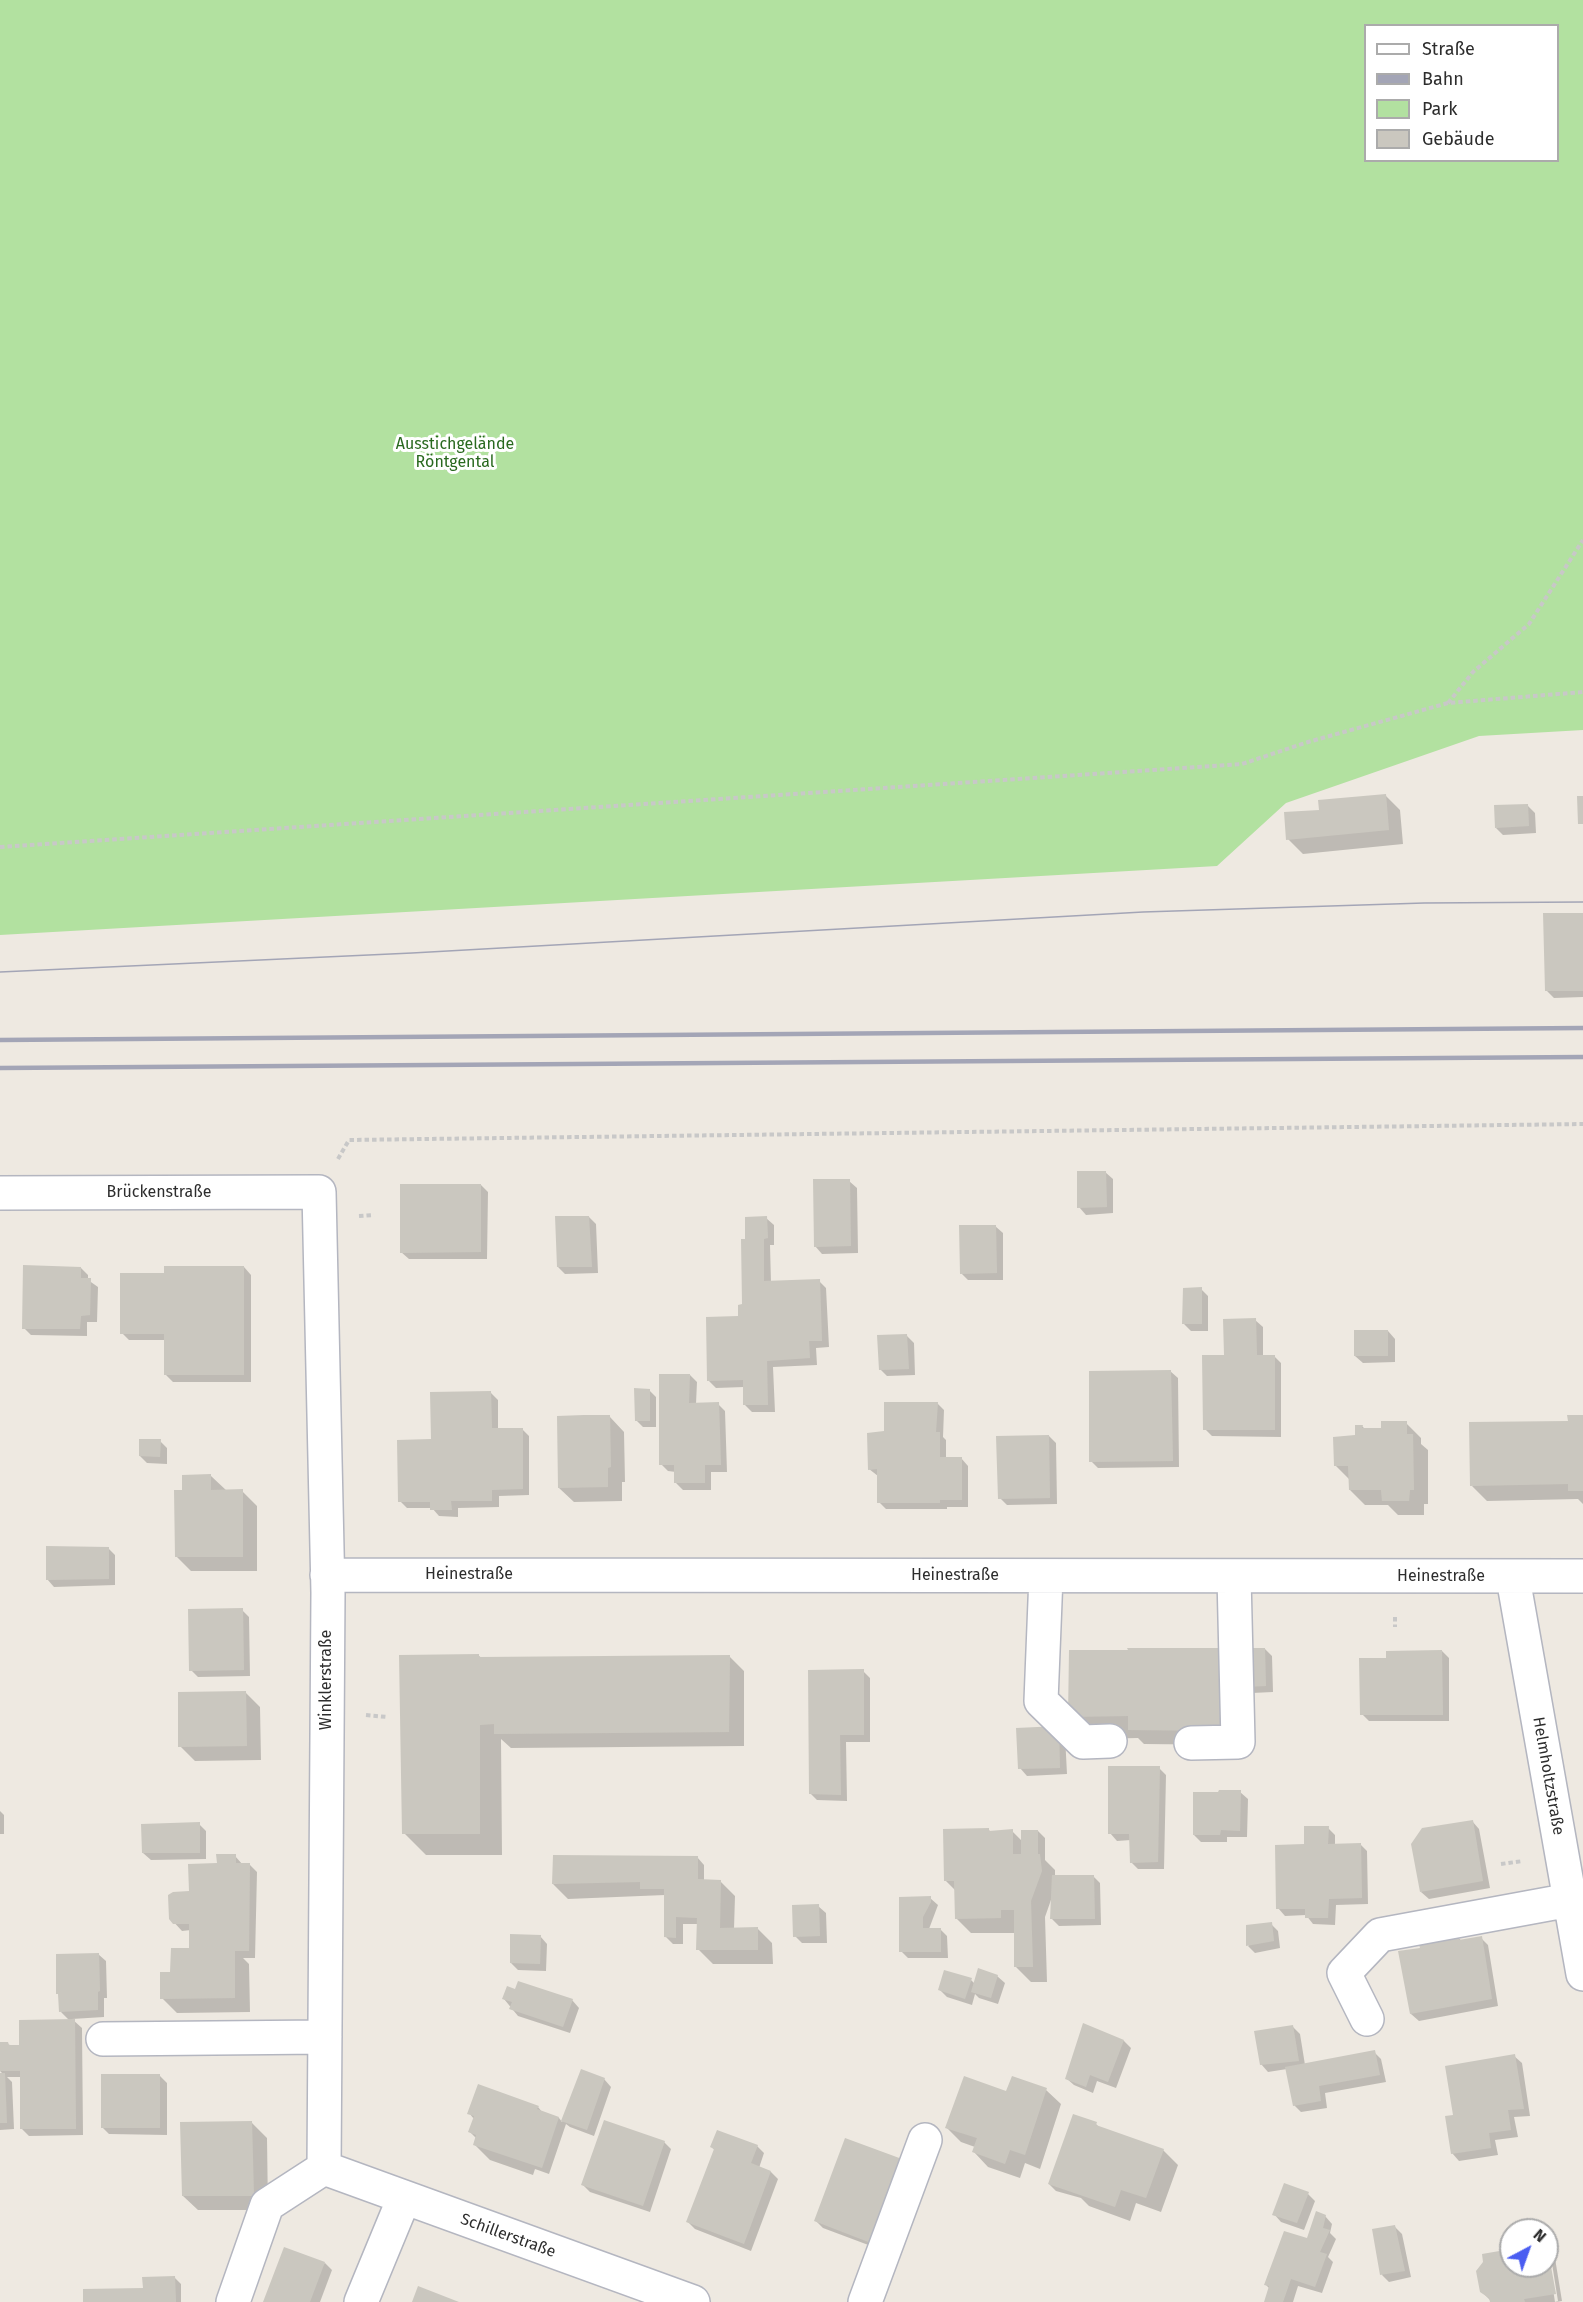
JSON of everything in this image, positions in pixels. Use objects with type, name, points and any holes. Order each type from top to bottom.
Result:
[{"type":"street","name":"Brückenstraße","points":[[0,1193],[319,1192]]},
{"type":"street","name":"Winklerstraße","points":[[319,1192],[327,1575],[324,2169]]},
{"type":"street","name":"Heinestraße","points":[[327,1575],[1513,1578],[1583,1576]]},
{"type":"street","points":[[1046,1576],[1041,1701],[1083,1742],[1110,1741]]},
{"type":"street","points":[[1191,1743],[1238,1742],[1234,1577]]},
{"type":"street","name":"Helmholtzstraße","points":[[1513,1578],[1583,1974]]},
{"type":"street","points":[[1367,2019],[1344,1973],[1380,1935],[1570,1900]]},
{"type":"street","points":[[103,2039],[325,2037]]},
{"type":"street","points":[[865,2302],[925,2140]]},
{"type":"street","points":[[233,2302],[267,2205],[324,2169]]},
{"type":"street","name":"Schillerstraße","points":[[324,2169],[693,2302]]},
{"type":"street","points":[[361,2302],[404,2198]]},
{"type":"path","points":[[1448,703],[1473,672],[1529,624],[1583,540]]},
{"type":"path","points":[[0,846],[1242,764],[1308,742],[1448,703],[1583,692]]},
{"type":"path","points":[[319,1192],[349,1140],[1583,1124]]},
{"type":"green space","name":"Ausstichgelände Röntgental","points":[[0,0],[1583,0],[1583,730],[1479,736],[1286,803],[1217,866],[0,935]]},
{"type":"building","points":[[1386,794],[1389,830],[1286,840],[1284,812],[1319,810],[1318,800]]},
{"type":"building","points":[[1577,796],[1583,796],[1583,824],[1578,824]]},
{"type":"building","points":[[1528,804],[1529,826],[1495,828],[1494,805]]},
{"type":"building","points":[[1543,913],[1583,913],[1583,991],[1545,991]]},
{"type":"building","points":[[1077,1171],[1106,1171],[1107,1207],[1077,1208]]},
{"type":"building","points":[[813,1179],[850,1179],[851,1246],[814,1247]]},
{"type":"building","points":[[400,1184],[481,1184],[481,1252],[400,1253]]},
{"type":"building","points":[[555,1216],[589,1216],[592,1267],[557,1267]]},
{"type":"building","points":[[767,1216],[768,1238],[764,1239],[764,1281],[820,1279],[822,1341],[809,1341],[810,1358],[767,1361],[768,1405],[743,1405],[743,1380],[707,1381],[706,1317],[738,1316],[738,1305],[742,1304],[741,1239],[745,1239],[745,1217]]},
{"type":"building","points":[[959,1225],[996,1225],[997,1273],[960,1274]]},
{"type":"building","points":[[23,1265],[81,1267],[81,1278],[91,1278],[90,1315],[81,1316],[80,1329],[22,1329]]},
{"type":"building","points":[[164,1266],[244,1266],[244,1375],[164,1375],[164,1334],[120,1334],[120,1273],[164,1273]]},
{"type":"building","points":[[1202,1287],[1202,1324],[1182,1324],[1183,1288]]},
{"type":"building","points":[[1256,1318],[1257,1355],[1275,1355],[1275,1430],[1203,1430],[1202,1355],[1224,1355],[1223,1319]]},
{"type":"building","points":[[1354,1330],[1388,1330],[1388,1356],[1354,1356]]},
{"type":"building","points":[[907,1334],[909,1369],[879,1370],[877,1335]]},
{"type":"building","points":[[1171,1370],[1173,1461],[1089,1462],[1089,1371]]},
{"type":"building","points":[[659,1374],[690,1374],[689,1403],[719,1402],[721,1465],[705,1465],[705,1483],[674,1483],[674,1465],[659,1465]]},
{"type":"building","points":[[634,1388],[650,1389],[650,1421],[635,1421]]},
{"type":"building","points":[[491,1391],[492,1428],[523,1428],[523,1489],[492,1490],[492,1501],[451,1501],[452,1510],[430,1510],[430,1502],[398,1502],[397,1440],[431,1439],[430,1392]]},
{"type":"building","points":[[884,1402],[938,1402],[936,1432],[940,1432],[940,1457],[962,1457],[962,1500],[940,1500],[940,1503],[877,1503],[877,1469],[868,1470],[867,1433],[884,1431]]},
{"type":"building","points":[[610,1415],[611,1467],[608,1468],[608,1487],[558,1488],[557,1416]]},
{"type":"building","points":[[1567,1415],[1583,1415],[1583,1491],[1568,1491],[1568,1484],[1470,1486],[1469,1422],[1568,1421]]},
{"type":"building","points":[[1381,1421],[1407,1421],[1407,1434],[1413,1434],[1414,1490],[1410,1490],[1409,1501],[1382,1501],[1381,1490],[1349,1490],[1348,1466],[1334,1466],[1333,1437],[1355,1435],[1355,1425],[1363,1425],[1362,1428],[1381,1428]]},
{"type":"building","points":[[1049,1435],[1050,1498],[998,1499],[996,1436]]},
{"type":"building","points":[[139,1439],[161,1439],[160,1457],[139,1456]]},
{"type":"building","points":[[211,1474],[211,1490],[243,1489],[243,1557],[175,1557],[174,1490],[182,1490],[182,1475]]},
{"type":"building","points":[[46,1546],[109,1547],[109,1579],[46,1580]]},
{"type":"building","points":[[243,1608],[244,1670],[189,1671],[188,1609]]},
{"type":"building","points":[[1127,1648],[1225,1648],[1226,1731],[1128,1730],[1128,1716],[1068,1717],[1069,1650],[1128,1650]]},
{"type":"building","points":[[1242,1648],[1265,1648],[1266,1686],[1243,1687]]},
{"type":"building","points":[[1442,1650],[1443,1715],[1360,1715],[1359,1658],[1386,1658],[1386,1651]]},
{"type":"building","points":[[479,1654],[479,1657],[730,1655],[729,1732],[494,1734],[494,1724],[480,1725],[480,1834],[402,1834],[399,1655]]},
{"type":"building","points":[[864,1669],[864,1735],[840,1735],[841,1795],[809,1794],[808,1670]]},
{"type":"building","points":[[246,1691],[247,1746],[178,1747],[178,1692]]},
{"type":"building","points":[[1059,1726],[1060,1768],[1018,1769],[1016,1728]]},
{"type":"building","points":[[1108,1766],[1160,1766],[1158,1862],[1130,1863],[1129,1834],[1108,1834]]},
{"type":"building","points":[[1219,1790],[1241,1790],[1240,1831],[1221,1830],[1220,1835],[1193,1835],[1193,1792],[1218,1792]]},
{"type":"building","points":[[1473,1820],[1483,1881],[1420,1892],[1411,1844],[1422,1828]]},
{"type":"building","points":[[200,1822],[200,1853],[142,1853],[141,1824]]},
{"type":"building","points":[[1304,1826],[1329,1826],[1328,1844],[1361,1843],[1362,1898],[1329,1899],[1328,1918],[1305,1918],[1305,1909],[1276,1909],[1275,1845],[1304,1844]]},
{"type":"building","points":[[989,1828],[989,1831],[1013,1829],[1013,1854],[1021,1854],[1021,1830],[1038,1830],[1038,1854],[1040,1854],[1042,1871],[1031,1901],[1033,1967],[1014,1967],[1014,1910],[1001,1910],[1001,1918],[955,1919],[954,1881],[944,1881],[943,1829]]},
{"type":"building","points":[[216,1854],[236,1854],[236,1863],[250,1863],[249,1951],[235,1951],[235,1998],[160,1999],[160,1972],[170,1972],[171,1948],[189,1948],[189,1924],[173,1924],[169,1919],[168,1895],[173,1892],[189,1891],[188,1864],[217,1863]]},
{"type":"building","points":[[553,1855],[698,1856],[698,1879],[721,1880],[720,1928],[758,1927],[758,1950],[696,1950],[697,1918],[676,1917],[676,1938],[664,1937],[664,1889],[640,1889],[640,1882],[552,1884]]},
{"type":"building","points":[[1052,1875],[1094,1875],[1095,1919],[1050,1919]]},
{"type":"building","points":[[931,1896],[931,1902],[923,1917],[923,1928],[941,1928],[941,1952],[899,1952],[899,1897]]},
{"type":"building","points":[[819,1904],[820,1936],[793,1937],[792,1905]]},
{"type":"building","points":[[1272,1922],[1274,1941],[1246,1946],[1246,1925]]},
{"type":"building","points":[[510,1934],[541,1935],[540,1964],[510,1963]]},
{"type":"building","points":[[1458,1935],[1459,1940],[1482,1936],[1492,1999],[1410,2014],[1398,1951],[1420,1948],[1418,1942]]},
{"type":"building","points":[[99,1953],[98,2010],[59,2012],[58,1994],[56,1994],[56,1954]]},
{"type":"building","points":[[978,1968],[998,1975],[991,1998],[971,1992]]},
{"type":"building","points":[[944,1970],[972,1978],[965,1999],[938,1990]]},
{"type":"building","points":[[518,1981],[573,1999],[563,2027],[509,2009],[512,2002],[502,1999],[507,1986],[515,1989]]},
{"type":"building","points":[[75,2019],[76,2129],[20,2129],[20,2071],[0,2071],[0,2042],[19,2045],[19,2020]]},
{"type":"building","points":[[1083,2023],[1124,2040],[1108,2082],[1090,2075],[1086,2087],[1065,2079]]},
{"type":"building","points":[[1293,2025],[1299,2061],[1260,2065],[1254,2031]]},
{"type":"building","points":[[1375,2050],[1380,2075],[1319,2086],[1321,2101],[1293,2106],[1285,2067]]},
{"type":"building","points":[[1515,2054],[1524,2109],[1508,2110],[1511,2130],[1489,2133],[1491,2148],[1451,2154],[1445,2116],[1453,2115],[1445,2066]]},
{"type":"building","points":[[581,2069],[605,2078],[587,2130],[561,2121]]},
{"type":"building","points":[[0,2073],[5,2073],[7,2123],[0,2123]]},
{"type":"building","points":[[101,2074],[160,2074],[160,2128],[101,2128]]},
{"type":"building","points":[[964,2076],[1006,2091],[1012,2076],[1047,2088],[1025,2155],[1010,2150],[1005,2164],[972,2152],[977,2138],[945,2128]]},
{"type":"building","points":[[478,2084],[539,2106],[537,2109],[559,2117],[542,2168],[473,2145],[476,2135],[468,2132],[474,2116],[467,2114]]},
{"type":"building","points":[[1073,2114],[1097,2122],[1096,2125],[1164,2149],[1146,2198],[1121,2190],[1115,2207],[1048,2184]]},
{"type":"building","points":[[604,2120],[665,2141],[643,2206],[581,2185]]},
{"type":"building","points":[[252,2121],[254,2196],[182,2196],[180,2122]]},
{"type":"building","points":[[717,2130],[758,2145],[751,2163],[771,2171],[744,2244],[686,2222],[714,2149],[710,2147]]},
{"type":"building","points":[[845,2138],[902,2159],[871,2243],[814,2221]]},
{"type":"building","points":[[1284,2183],[1309,2192],[1297,2223],[1272,2215]]},
{"type":"building","points":[[1316,2211],[1326,2215],[1323,2228],[1330,2230],[1320,2252],[1327,2254],[1315,2287],[1291,2279],[1283,2302],[1264,2302],[1269,2286],[1264,2285],[1284,2231],[1307,2238]]},
{"type":"building","points":[[1395,2225],[1405,2271],[1380,2275],[1372,2229]]},
{"type":"building","points":[[284,2247],[325,2262],[310,2302],[263,2302]]},
{"type":"building","points":[[1499,2251],[1499,2278],[1553,2278],[1556,2294],[1524,2299],[1525,2302],[1490,2302],[1489,2298],[1480,2292],[1476,2271],[1483,2262],[1482,2254]]},
{"type":"building","points":[[175,2276],[176,2302],[83,2302],[83,2289],[143,2288],[142,2277]]},
{"type":"building","points":[[418,2286],[459,2302],[412,2302]]},
{"type":"tram line","points":[[0,972],[412,953],[1143,912],[1424,903],[1583,902]]},
{"type":"railway","points":[[0,1040],[1583,1028]]},
{"type":"railway","points":[[0,1068],[1583,1057]]}]
